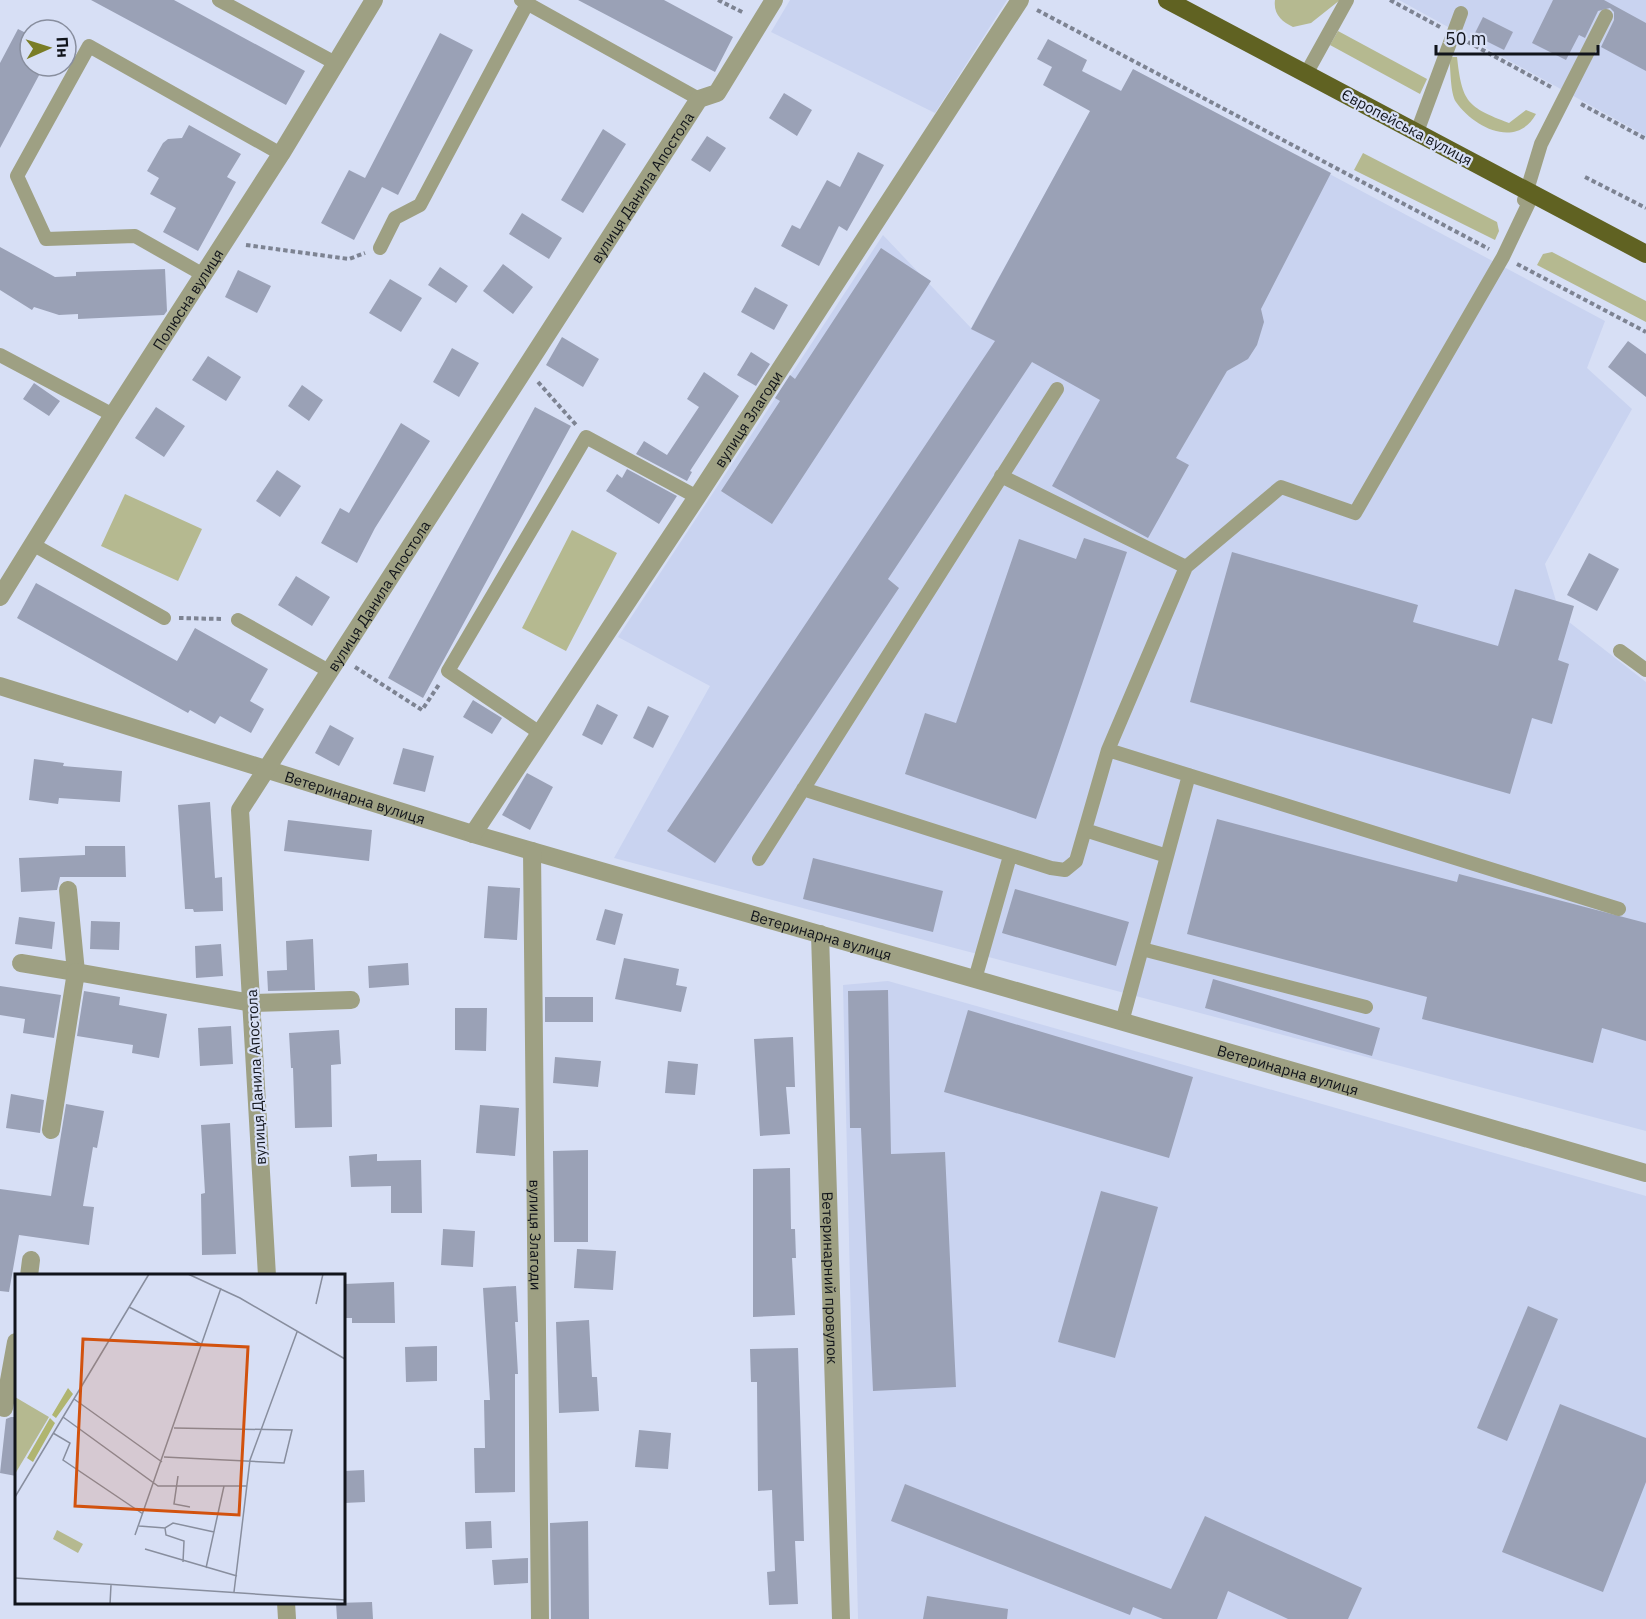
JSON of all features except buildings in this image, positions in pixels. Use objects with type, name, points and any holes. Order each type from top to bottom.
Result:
[{"type":"highway","name":"Європейська вулиця","points":[[1167,0],[1646,254]]},
{"type":"street","name":"Полюсна вулиця","points":[[0,597],[202,274],[281,154],[374,0]]},
{"type":"street","name":"вулиця Данила Апостола","points":[[267,1274],[240,810],[699,99],[717,93],[774,0]]},
{"type":"street","name":"вулиця Злагоди","points":[[473,834],[697,497],[1019,0]]},
{"type":"street","name":"Ветеринарна вулиця","points":[[0,686],[473,834],[1646,1173]]},
{"type":"street","name":"вулиця Злагоди","points":[[532,851],[540,1619]]},
{"type":"street","points":[[51,1130],[76,972],[68,890]]},
{"type":"street","name":"Ветеринарний провулок","points":[[820,934],[841,1619]]},
{"type":"street","points":[[21,963],[252,1003],[351,1000]]},
{"type":"street","points":[[7,1408],[15,1349]]},
{"type":"street","points":[[286,1604],[287,1619]]},
{"type":"lane","points":[[219,0],[337,64]]},
{"type":"lane","points":[[1306,74],[1347,0]]},
{"type":"lane","points":[[380,248],[395,219],[420,205],[524,2],[699,99]]},
{"type":"lane","points":[[1417,132],[1461,13]]},
{"type":"lane","points":[[803,789],[1051,868],[1065,870],[1076,861],[1108,750],[1186,567],[1281,488],[1355,513],[1501,256],[1531,193],[1540,144],[1606,16]]},
{"type":"lane","points":[[202,274],[135,236],[46,239],[18,176],[89,46],[281,154]]},
{"type":"lane","points":[[0,355],[113,415]]},
{"type":"lane","points":[[759,859],[1057,389]]},
{"type":"lane","points":[[540,733],[448,671],[586,437],[697,497]]},
{"type":"lane","points":[[1001,476],[1186,567]]},
{"type":"lane","points":[[32,544],[164,618]]},
{"type":"lane","points":[[238,620],[334,664]]},
{"type":"lane","points":[[1620,651],[1646,670]]},
{"type":"lane","points":[[1108,750],[1619,909]]},
{"type":"lane","points":[[1122,1022],[1189,775]]},
{"type":"lane","points":[[1085,830],[1167,855]]},
{"type":"lane","points":[[975,979],[1010,855]]},
{"type":"lane","points":[[1142,949],[1366,1007]]},
{"type":"path","points":[[718,0],[761,21]]},
{"type":"path","points":[[1019,0],[1646,332]]},
{"type":"path","points":[[1390,0],[1646,140]]},
{"type":"path","points":[[1585,177],[1646,208]]},
{"type":"path","points":[[225,242],[349,259],[380,248]]},
{"type":"path","points":[[526,368],[586,437]]},
{"type":"path","points":[[164,618],[238,620]]},
{"type":"path","points":[[334,664],[422,710],[448,671]]},
{"type":"shaded area","points":[[790,0],[1007,0],[935,113],[771,32]]},
{"type":"shaded area","points":[[1399,0],[1646,0],[1646,136]]},
{"type":"shaded area","points":[[1133,69],[1605,321],[1587,368],[1632,409],[1545,564],[1556,601],[1553,617],[1569,622],[1646,682],[1646,1131],[614,858],[710,686],[618,637],[883,235],[971,328],[1106,83],[1122,91]]},
{"type":"shaded area","points":[[888,981],[1646,1196],[1646,1619],[858,1619],[843,985]]},
{"type":"green space","points":[[1275,0],[1340,0],[1311,23],[1293,27],[1279,17],[1275,9]]},
{"type":"green space","points":[[1338,31],[1427,79],[1420,94],[1330,45]]},
{"type":"green space","points":[[1449,57],[1457,57],[1461,84],[1469,101],[1475,107],[1509,123],[1526,110],[1536,114],[1528,125],[1518,131],[1496,131],[1473,120],[1454,98]]},
{"type":"green space","points":[[1363,153],[1497,222],[1499,231],[1495,240],[1354,170]]},
{"type":"green space","points":[[1552,252],[1646,301],[1646,322],[1537,265],[1543,254]]},
{"type":"green space","points":[[125,494],[202,529],[178,581],[101,546]]},
{"type":"green space","points":[[572,530],[617,553],[566,651],[522,628]]}]
